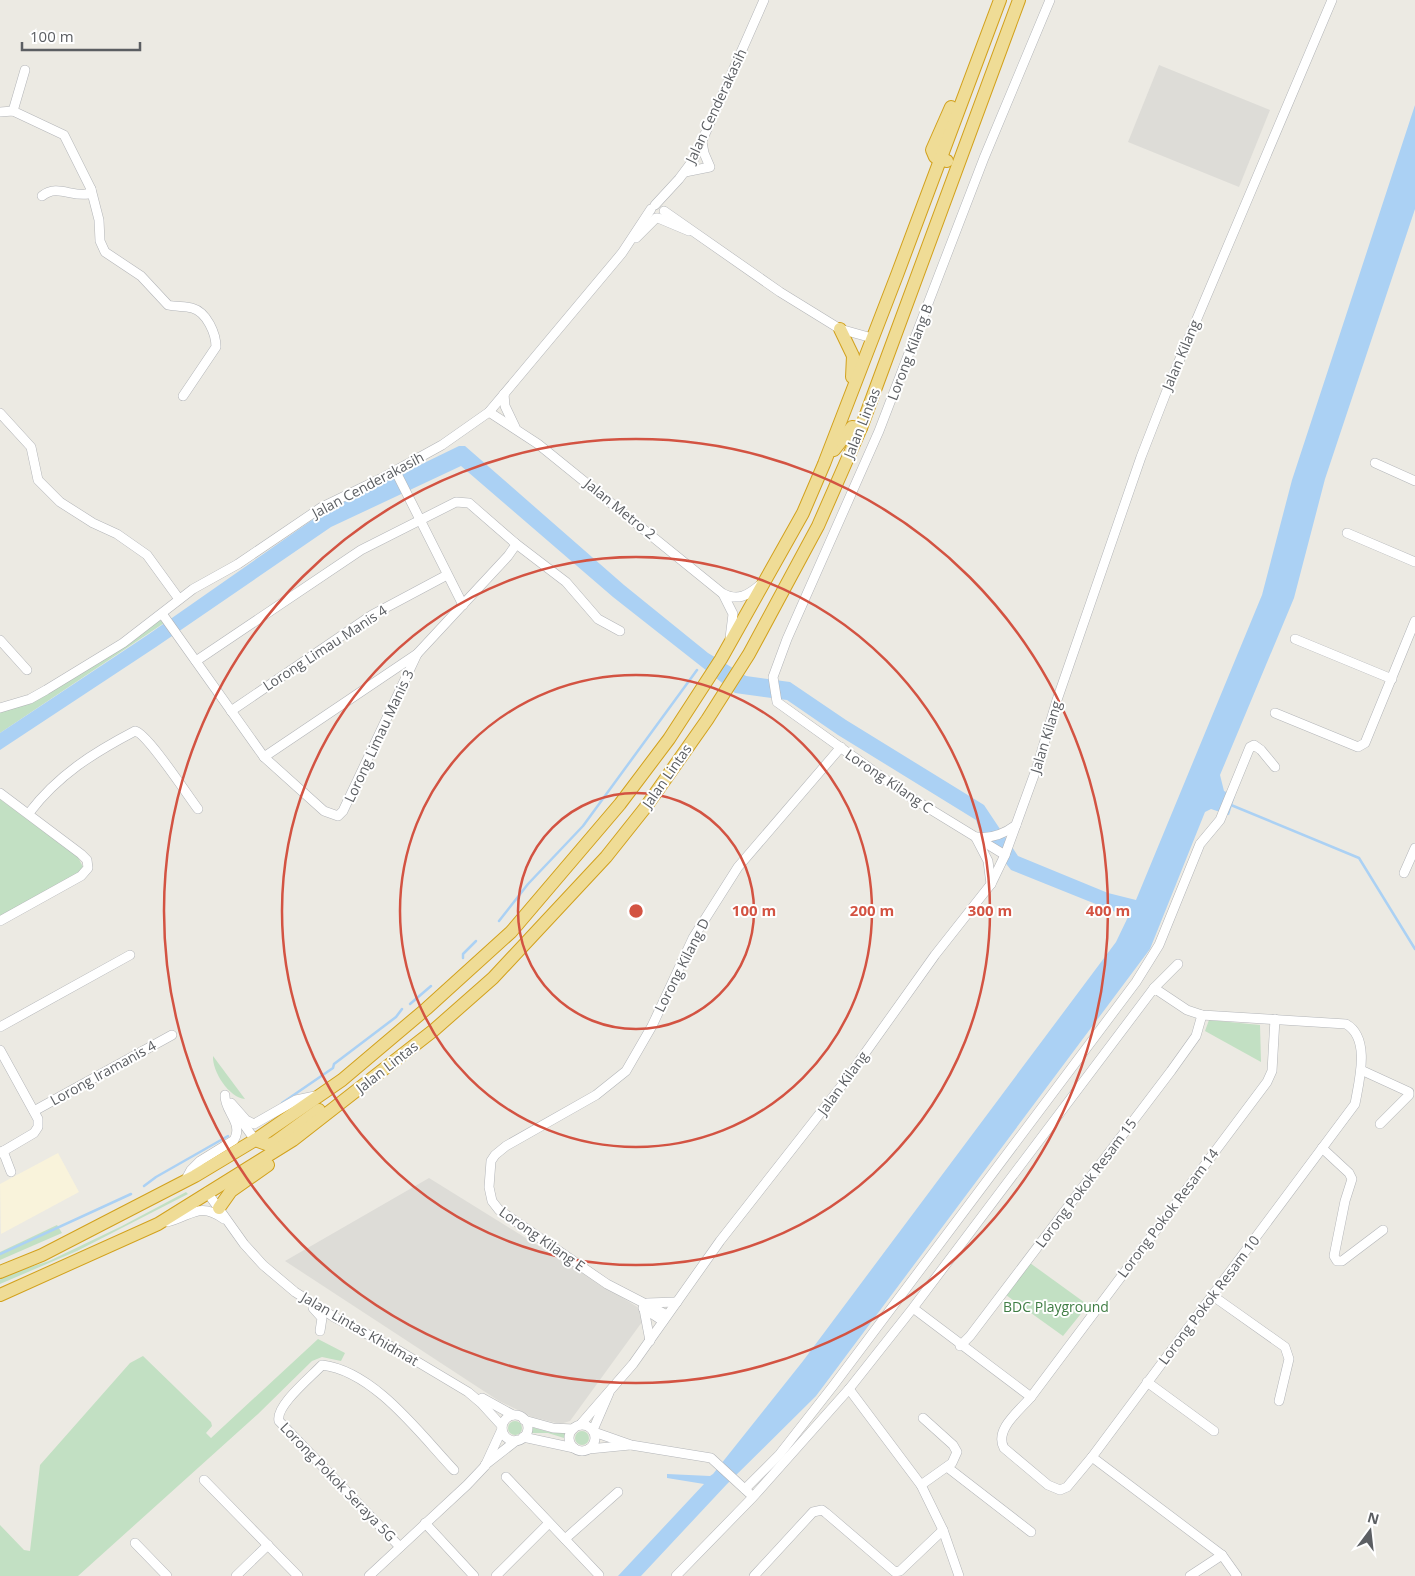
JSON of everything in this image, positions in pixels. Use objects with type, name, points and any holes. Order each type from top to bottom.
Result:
[{"type":"highway","points":[[962,153],[955,160],[940,159],[933,154],[934,142],[965,76],[973,68],[1000,0]]},
{"type":"highway","name":"Jalan Lintas","points":[[0,1295],[158,1224],[207,1192],[283,1148],[412,1048],[493,978],[562,907],[606,857],[645,808],[707,720],[782,596],[818,526],[861,428],[1020,0]]},
{"type":"highway","name":"Jalan Lintas","points":[[0,1272],[42,1255],[185,1181],[255,1140],[342,1080],[426,1009],[511,932],[620,804],[669,739],[721,659],[803,513],[824,464],[940,159]]},
{"type":"highway","points":[[872,338],[884,337],[898,328]]},
{"type":"highway","points":[[840,329],[853,356],[851,392]]},
{"type":"highway","points":[[824,464],[852,426],[861,428]]},
{"type":"highway","points":[[255,1140],[269,1144],[275,1142],[381,1065],[412,1048]]},
{"type":"highway","points":[[219,1208],[231,1191],[254,1176],[283,1148]]},
{"type":"highway","points":[[42,1255],[54,1255],[89,1240],[195,1184],[200,1185],[207,1192]]},
{"type":"street","name":"Jalan Cenderakasih","points":[[0,708],[30,698],[46,690],[124,643],[164,617],[180,599],[238,564],[322,506],[396,472],[442,445],[489,412],[658,212],[702,140],[764,0]]},
{"type":"street","name":"Lorong Kilang B","points":[[777,702],[773,677],[787,639],[879,431],[984,158],[1050,0]]},
{"type":"street","name":"Jalan Kilang","points":[[576,1427],[610,1391],[650,1341],[759,1190],[843,1084],[935,955],[991,884],[1017,824],[1141,457],[1171,380],[1332,0]]},
{"type":"street","points":[[13,111],[25,70]]},
{"type":"street","points":[[0,112],[13,111],[64,135],[91,188],[99,220],[100,242],[105,252],[141,276],[168,305],[195,308],[205,317],[216,339],[216,347],[183,396]]},
{"type":"street","points":[[682,175],[710,167],[704,153],[702,140]]},
{"type":"street","points":[[42,196],[52,190],[81,196],[88,194],[91,188]]},
{"type":"street","points":[[658,212],[701,235],[761,279],[840,329],[872,338]]},
{"type":"street","name":"Jalan Metro 2","points":[[504,394],[505,406],[516,427],[629,516],[722,593],[731,608],[734,618],[730,638],[721,659]]},
{"type":"street","points":[[0,412],[31,447],[38,480],[60,502],[93,523],[117,534],[147,555],[180,599]]},
{"type":"street","name":"Jalan Metro 2","points":[[489,412],[507,425],[516,427]]},
{"type":"street","points":[[1375,463],[1415,481]]},
{"type":"street","points":[[396,472],[462,605]]},
{"type":"street","points":[[196,660],[361,550],[456,502],[463,501],[469,503],[515,543],[566,582],[598,619],[620,631]]},
{"type":"street","points":[[1347,533],[1415,562]]},
{"type":"street","points":[[164,617],[264,757],[417,654],[508,556],[515,543]]},
{"type":"street","name":"Lorong Limau Manis 4","points":[[231,711],[372,614],[447,575]]},
{"type":"street","points":[[722,593],[729,597],[742,597],[750,594],[766,579]]},
{"type":"street","points":[[1275,713],[1358,747],[1366,744],[1413,632],[1415,621]]},
{"type":"street","points":[[1295,639],[1392,679]]},
{"type":"street","points":[[0,640],[27,670]]},
{"type":"street","name":"Lorong Limau Manis 3","points":[[264,757],[324,811],[338,816],[344,811],[417,654]]},
{"type":"street","name":"Lorong Kilang C","points":[[777,702],[907,795],[1005,855]]},
{"type":"street","points":[[29,813],[55,782],[91,756],[135,731],[140,732],[156,751],[198,809]]},
{"type":"street","points":[[746,1489],[779,1455],[833,1386],[1136,982],[1159,945],[1200,844],[1220,820],[1248,751],[1254,746],[1261,750],[1275,767]]},
{"type":"street","name":"Lorong Kilang D","points":[[500,1150],[596,1095],[626,1071],[652,1026],[693,938],[738,867],[841,748]]},
{"type":"street","points":[[0,793],[81,854],[86,860],[88,868],[81,876],[0,921]]},
{"type":"street","points":[[975,836],[986,838],[997,835],[1017,824]]},
{"type":"street","points":[[975,836],[988,861],[991,884]]},
{"type":"street","points":[[1404,873],[1415,848]]},
{"type":"street","points":[[0,1027],[130,955]]},
{"type":"street","points":[[676,1576],[753,1497],[849,1389],[913,1308],[1154,988],[1178,964]]},
{"type":"street","points":[[1154,988],[1187,1010],[1202,1015],[1275,1019]]},
{"type":"street","name":"Lorong Pokok Resam 15","points":[[960,1346],[970,1336],[1171,1071],[1196,1036],[1202,1015]]},
{"type":"street","name":"Lorong Pokok Resam 10","points":[[1001,1442],[1004,1448],[1048,1485],[1060,1490],[1067,1487],[1092,1457],[1355,1104],[1361,1070],[1359,1038],[1355,1029],[1346,1024],[1275,1019]]},
{"type":"street","name":"Lorong Pokok Resam 14","points":[[1001,1442],[1000,1436],[1004,1428],[1031,1397],[1267,1082],[1272,1071],[1275,1019]]},
{"type":"street","name":"Lorong Iramanis 4","points":[[34,1112],[172,1035]]},
{"type":"street","points":[[0,1050],[34,1112],[38,1127],[34,1133],[1,1152],[11,1172]]},
{"type":"street","points":[[1361,1070],[1409,1092],[1409,1095],[1380,1124]]},
{"type":"street","points":[[255,1140],[231,1104],[246,1120],[254,1124],[296,1100],[320,1094]]},
{"type":"street","points":[[185,1181],[191,1170],[234,1140],[237,1135],[236,1122],[224,1104],[225,1095]]},
{"type":"street","points":[[1322,1148],[1349,1173],[1352,1179],[1344,1202],[1334,1256],[1337,1260],[1342,1261],[1384,1230]]},
{"type":"street","name":"Lorong Kilang E","points":[[500,1150],[491,1161],[488,1174],[490,1194],[495,1206],[566,1257],[665,1318]]},
{"type":"street","points":[[207,1192],[226,1221]]},
{"type":"street","points":[[158,1224],[180,1219],[199,1209],[215,1213],[226,1221]]},
{"type":"street","name":"Jalan Lintas Khidmat","points":[[226,1221],[263,1265],[295,1292],[334,1317],[396,1349],[468,1392],[481,1402],[502,1428]]},
{"type":"street","points":[[295,1292],[322,1318],[320,1331]]},
{"type":"street","points":[[1213,1296],[1285,1348],[1290,1359],[1279,1401]]},
{"type":"street","points":[[650,1341],[643,1306],[677,1302]]},
{"type":"street","points":[[913,1308],[960,1346],[1031,1397]]},
{"type":"street","name":"Lorong Pokok Seraya 5G","points":[[400,1547],[279,1421],[278,1416],[282,1407],[322,1365],[342,1370],[375,1390],[396,1408],[454,1470]]},
{"type":"street","points":[[1147,1382],[1214,1431]]},
{"type":"street","points":[[849,1389],[921,1485],[943,1530],[959,1576]]},
{"type":"street","name":"Jalan Kilang","points":[[593,1431],[610,1391]]},
{"type":"street","points":[[468,1392],[524,1420],[553,1428],[588,1426],[593,1431],[631,1445],[705,1456],[717,1462],[753,1497]]},
{"type":"street","points":[[485,1466],[506,1419],[513,1415]]},
{"type":"street","points":[[921,1485],[952,1463],[956,1452],[953,1445],[923,1418]]},
{"type":"street","points":[[370,1576],[485,1466],[520,1439],[527,1429],[524,1420]]},
{"type":"street","points":[[574,1448],[569,1438],[576,1427]]},
{"type":"street","points":[[502,1428],[507,1438],[578,1450],[631,1445]]},
{"type":"street","points":[[589,1449],[595,1442],[593,1431]]},
{"type":"street","points":[[1092,1457],[1222,1555],[1237,1576]]},
{"type":"street","points":[[947,1466],[1031,1532]]},
{"type":"street","points":[[506,1477],[599,1575]]},
{"type":"street","points":[[204,1480],[298,1576]]},
{"type":"street","points":[[565,1540],[618,1492]]},
{"type":"street","points":[[754,1576],[813,1512],[818,1510],[826,1513],[895,1572],[900,1571],[943,1530]]},
{"type":"street","points":[[425,1523],[474,1576]]},
{"type":"street","points":[[496,1576],[549,1523]]},
{"type":"street","points":[[135,1543],[167,1576]]},
{"type":"street","points":[[236,1576],[268,1545]]},
{"type":"street","points":[[1190,1576],[1222,1555]]},
{"type":"shaded area","points":[[1159,65],[1270,110],[1239,187],[1128,142]]},
{"type":"shaded area","points":[[58,1153],[79,1192],[1,1234],[0,1184]]},
{"type":"shaded area","points":[[429,1178],[639,1308],[642,1322],[570,1421],[560,1424],[532,1417],[499,1401],[285,1261]]},
{"type":"green space","points":[[160,620],[164,623],[0,733],[0,712],[29,704],[118,649]]},
{"type":"green space","points":[[0,799],[78,857],[83,867],[80,872],[0,916]]},
{"type":"green space","points":[[1209,1020],[1260,1025],[1261,1062],[1205,1031]]},
{"type":"green space","points":[[213,1056],[245,1099],[233,1094],[223,1083],[215,1069]]},
{"type":"green space","points":[[186,1192],[188,1194],[77,1251],[0,1284],[0,1277],[49,1261],[122,1226]]},
{"type":"green space","points":[[57,1225],[62,1233],[0,1260],[0,1252]]},
{"type":"green space","name":"BDC Playground","points":[[1030,1263],[1088,1305],[1063,1336],[1006,1295]]},
{"type":"green space","points":[[318,1339],[345,1353],[341,1361],[322,1357],[312,1361],[258,1414],[78,1576],[0,1576],[0,1525],[24,1550],[30,1551],[40,1465],[130,1363],[143,1356],[211,1422],[212,1426],[206,1433],[211,1438]]},
{"type":"green space","points":[[512,1421],[518,1421],[522,1428],[518,1435],[512,1435],[508,1431],[508,1425]]},
{"type":"green space","points":[[531,1427],[549,1432],[566,1433],[564,1438],[548,1433],[530,1433]]},
{"type":"green space","points":[[582,1431],[587,1433],[589,1438],[587,1443],[582,1445],[577,1443],[575,1438],[577,1433]]},
{"type":"water","points":[[1415,105],[1415,209],[1325,479],[1294,598],[1220,775],[1224,791],[1235,796],[1229,815],[1211,809],[1205,812],[1150,949],[816,1396],[727,1484],[641,1576],[618,1576],[704,1484],[667,1478],[667,1474],[710,1476],[713,1474],[803,1361],[1116,942],[1128,917],[1011,870],[979,829],[976,820],[838,735],[787,700],[735,693],[613,597],[461,466],[331,527],[156,647],[0,750],[0,733],[149,634],[325,511],[459,446],[465,446],[624,585],[708,653],[746,676],[790,682],[846,720],[984,805],[1018,856],[1108,893],[1136,900],[1262,595],[1292,480]]},
{"type":"waterway","points":[[499,921],[528,884],[583,826],[697,670]]},
{"type":"waterway","points":[[1231,805],[1359,858],[1415,949]]},
{"type":"waterway","points":[[463,958],[463,954],[476,941]]},
{"type":"waterway","points":[[410,1004],[431,986]]},
{"type":"waterway","points":[[282,1103],[333,1068],[334,1064],[396,1017],[402,1009]]},
{"type":"waterway","points":[[144,1186],[156,1177],[228,1136]]},
{"type":"waterway","points":[[0,1254],[131,1194]]}]
